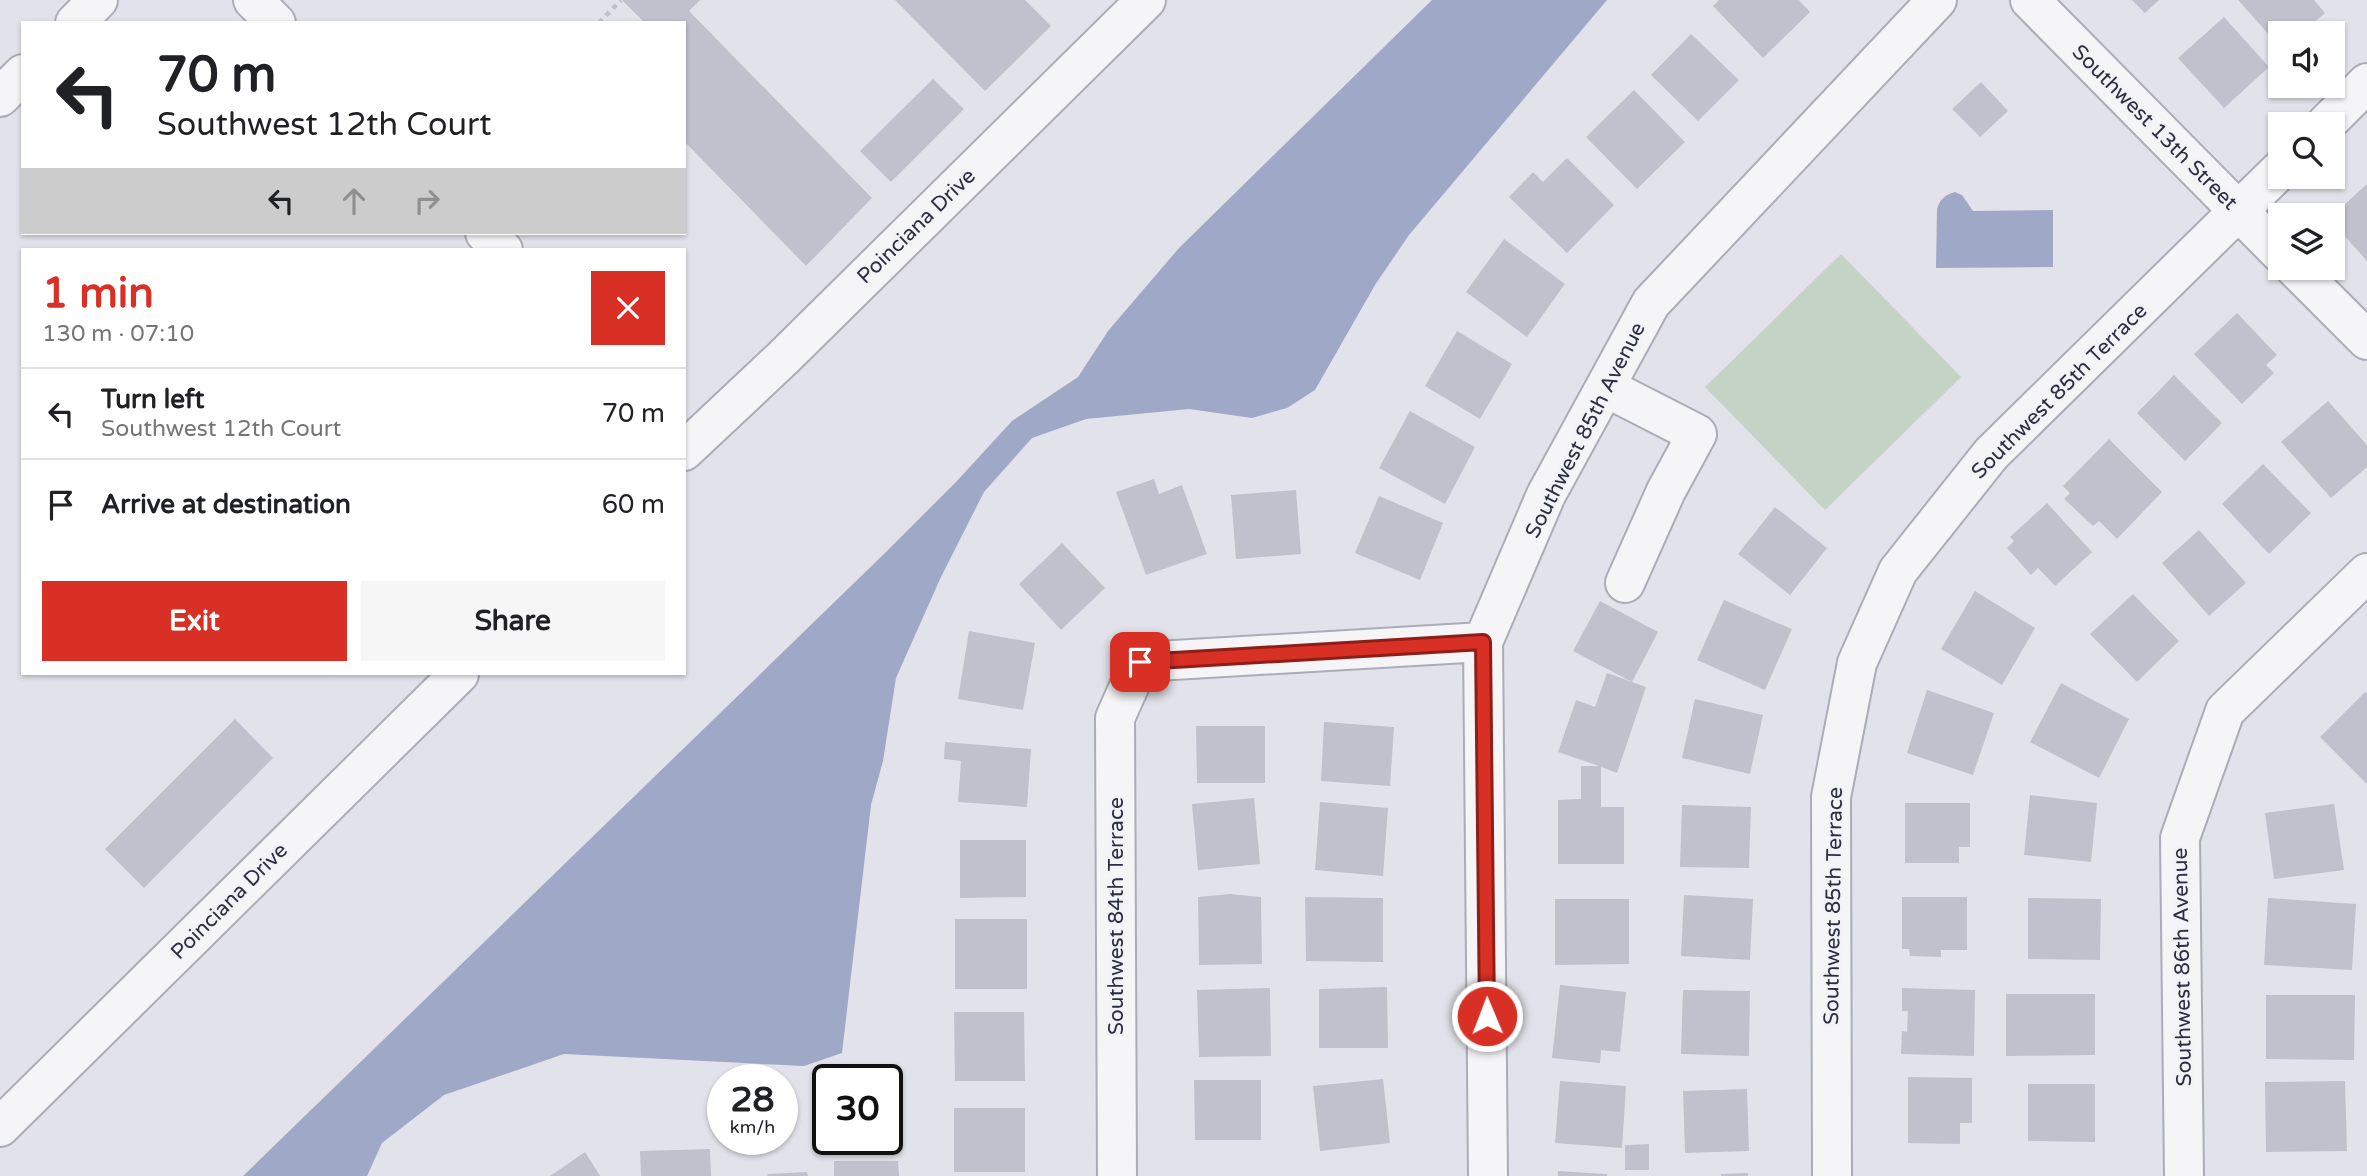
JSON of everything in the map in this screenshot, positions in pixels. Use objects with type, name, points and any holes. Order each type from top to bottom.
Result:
[{"type":"street","points":[[77,21],[97,0]]},
{"type":"street","points":[[253,0],[274,21]]},
{"type":"street","name":"Poinciana Drive","points":[[687,442],[783,358],[1146,0]]},
{"type":"street","name":"Southwest 85th Avenue","points":[[1488,1176],[1483,642],[1546,495],[1651,303],[1937,0]]},
{"type":"street","name":"Southwest 13th Street","points":[[2029,0],[2268,241]]},
{"type":"street","points":[[0,97],[21,76]]},
{"type":"street","points":[[2338,112],[2367,83]]},
{"type":"street","name":"Southwest 85th Terrace","points":[[1832,1176],[1831,797],[1857,663],[1898,571],[1991,454],[2268,182]]},
{"type":"street","points":[[487,235],[501,248]]},
{"type":"street","points":[[2307,280],[2367,340]]},
{"type":"street","points":[[1605,387],[1698,434],[1665,491],[1625,583]]},
{"type":"street","name":"Southwest 86th Avenue","points":[[2184,1176],[2180,838],[2225,711],[2367,573]]},
{"type":"street","name":"Southwest 84th Terrace","points":[[1117,1176],[1115,718],[1140,662],[1483,642]]},
{"type":"street","name":"Poinciana Drive","points":[[0,1127],[458,675]]},
{"type":"path","points":[[601,21],[621,0]]},
{"type":"green space","points":[[1841,254],[1961,377],[1825,510],[1705,387]]},
{"type":"water","points":[[1432,0],[1607,0],[1409,235],[1375,285],[1315,390],[1287,408],[1252,418],[1189,409],[1086,419],[1032,438],[984,492],[941,577],[896,678],[883,761],[871,805],[842,1053],[804,1066],[564,1054],[444,1095],[382,1143],[367,1176],[243,1176],[886,552],[1012,421],[1078,377],[1108,331],[1179,248]]},
{"type":"water","points":[[1955,192],[1962,195],[1973,211],[2053,210],[2053,267],[1936,268],[1937,209],[1943,198]]},
{"type":"building","points":[[622,0],[700,0],[689,11],[872,198],[806,266],[686,143],[686,21],[643,21]]},
{"type":"building","points":[[895,0],[1025,0],[1051,26],[985,91]]},
{"type":"building","points":[[1719,0],[1799,0],[1810,12],[1763,58],[1713,6]]},
{"type":"building","points":[[2132,0],[2159,0],[2145,13]]},
{"type":"building","points":[[2238,0],[2314,0],[2325,13],[2316,21],[2268,21],[2268,34]]},
{"type":"building","points":[[2224,17],[2268,68],[2224,108],[2178,58]]},
{"type":"building","points":[[1691,34],[1739,80],[1698,121],[1651,75]]},
{"type":"building","points":[[933,79],[964,109],[891,182],[860,151]]},
{"type":"building","points":[[1981,82],[2008,111],[1980,137],[1952,109]]},
{"type":"building","points":[[1634,90],[1685,142],[1637,189],[1586,137]]},
{"type":"building","points":[[1567,158],[1614,205],[1567,253],[1509,197],[1533,172],[1543,182]]},
{"type":"building","points":[[2367,184],[2367,261],[2345,236],[2345,204]]},
{"type":"building","points":[[1504,239],[1565,284],[1527,337],[1466,292]]},
{"type":"building","points":[[2237,313],[2277,355],[2266,365],[2274,373],[2242,404],[2194,354]]},
{"type":"building","points":[[1457,331],[1512,364],[1480,419],[1425,386]]},
{"type":"building","points":[[2174,375],[2222,423],[2185,461],[2137,413]]},
{"type":"building","points":[[2328,401],[2367,445],[2367,467],[2331,498],[2281,442]]},
{"type":"building","points":[[1410,411],[1475,447],[1445,504],[1379,468]]},
{"type":"building","points":[[2109,439],[2162,492],[2117,539],[2099,521],[2093,526],[2064,499],[2070,493],[2063,486]]},
{"type":"building","points":[[2263,464],[2311,513],[2269,554],[2222,504]]},
{"type":"building","points":[[1154,479],[1159,494],[1182,485],[1207,554],[1146,575],[1116,492]]},
{"type":"building","points":[[1296,490],[1301,554],[1236,559],[1231,495]]},
{"type":"building","points":[[1379,496],[1443,523],[1420,580],[1355,553]]},
{"type":"building","points":[[2047,503],[2092,552],[2055,586],[2038,568],[2031,575],[2007,548],[2014,541],[2010,537]]},
{"type":"building","points":[[1775,507],[1827,548],[1790,595],[1738,554]]},
{"type":"building","points":[[2199,530],[2246,583],[2209,616],[2162,563]]},
{"type":"building","points":[[1062,543],[1105,588],[1061,630],[1019,584]]},
{"type":"building","points":[[1975,591],[2035,628],[2002,685],[1941,649]]},
{"type":"building","points":[[2133,594],[2179,641],[2137,682],[2090,634]]},
{"type":"building","points":[[1724,600],[1792,629],[1765,690],[1697,660]]},
{"type":"building","points":[[1600,601],[1658,632],[1632,682],[1573,651]]},
{"type":"building","points":[[969,631],[1035,643],[1023,710],[958,699]]},
{"type":"building","points":[[1607,673],[1646,687],[1617,773],[1601,767],[1601,807],[1624,807],[1624,864],[1558,864],[1558,800],[1581,799],[1581,766],[1599,766],[1558,752],[1576,700],[1595,707]]},
{"type":"building","points":[[2061,683],[2129,719],[2099,778],[2030,742]]},
{"type":"building","points":[[1927,690],[1994,713],[1973,775],[1907,753]]},
{"type":"building","points":[[2365,692],[2367,694],[2367,784],[2320,737]]},
{"type":"building","points":[[1695,699],[1763,715],[1750,774],[1682,758]]},
{"type":"building","points":[[235,719],[273,758],[144,888],[105,849]]},
{"type":"building","points":[[1324,722],[1394,727],[1390,786],[1321,781]]},
{"type":"building","points":[[1196,726],[1265,726],[1265,783],[1197,783]]},
{"type":"building","points":[[945,742],[1031,749],[1027,807],[958,802],[961,761],[944,759]]},
{"type":"building","points":[[2030,795],[2097,803],[2091,862],[2024,855]]},
{"type":"building","points":[[1254,798],[1260,864],[1198,870],[1192,804]]},
{"type":"building","points":[[1320,802],[1388,808],[1383,876],[1315,870]]},
{"type":"building","points":[[1905,803],[1970,803],[1970,847],[1959,847],[1959,863],[1905,863]]},
{"type":"building","points":[[2334,804],[2344,870],[2274,879],[2265,813]]},
{"type":"building","points":[[1682,805],[1751,807],[1749,868],[1680,867]]},
{"type":"building","points":[[960,840],[1026,840],[1026,897],[960,898]]},
{"type":"building","points":[[1230,894],[1261,897],[1262,964],[1199,965],[1198,897]]},
{"type":"building","points":[[1684,895],[1753,899],[1750,960],[1681,956]]},
{"type":"building","points":[[1305,897],[1383,898],[1383,962],[1306,961]]},
{"type":"building","points":[[1902,897],[1967,897],[1967,950],[1941,950],[1941,957],[1910,956],[1909,949],[1902,949]]},
{"type":"building","points":[[2028,898],[2101,899],[2100,960],[2028,959]]},
{"type":"building","points":[[2268,898],[2356,904],[2352,970],[2264,965]]},
{"type":"building","points":[[1555,899],[1629,899],[1629,964],[1555,965]]},
{"type":"building","points":[[955,919],[1027,919],[1027,989],[955,989]]},
{"type":"building","points":[[1560,985],[1626,992],[1620,1052],[1601,1050],[1600,1063],[1552,1058]]},
{"type":"building","points":[[1387,987],[1388,1048],[1319,1048],[1319,989]]},
{"type":"building","points":[[1270,988],[1271,1056],[1199,1057],[1197,990]]},
{"type":"building","points":[[1902,988],[1975,990],[1974,1056],[1901,1054],[1902,1031],[1907,1032],[1908,1011],[1902,1011]]},
{"type":"building","points":[[1683,990],[1750,991],[1749,1056],[1681,1054]]},
{"type":"building","points":[[2006,994],[2095,994],[2095,1055],[2006,1056]]},
{"type":"building","points":[[2266,995],[2355,995],[2354,1060],[2266,1059]]},
{"type":"building","points":[[954,1012],[1024,1012],[1025,1081],[955,1081]]},
{"type":"building","points":[[1908,1077],[1972,1078],[1972,1123],[1960,1123],[1960,1144],[1908,1143]]},
{"type":"building","points":[[1383,1079],[1390,1143],[1320,1151],[1313,1086]]},
{"type":"building","points":[[1194,1080],[1261,1080],[1261,1140],[1195,1140]]},
{"type":"building","points":[[1560,1081],[1626,1086],[1622,1148],[1555,1143]]},
{"type":"building","points":[[2345,1081],[2347,1151],[2266,1152],[2265,1082]]},
{"type":"building","points":[[2028,1084],[2095,1084],[2095,1142],[2028,1141]]},
{"type":"building","points":[[1747,1089],[1749,1151],[1685,1153],[1683,1091]]},
{"type":"building","points":[[954,1108],[1025,1108],[1025,1172],[954,1172]]},
{"type":"building","points":[[1649,1144],[1649,1170],[1625,1170],[1625,1145]]},
{"type":"building","points":[[707,1149],[707,1155],[710,1155],[711,1176],[641,1176],[640,1151]]},
{"type":"building","points":[[585,1152],[600,1176],[550,1176]]},
{"type":"building","points":[[834,1161],[898,1161],[899,1176],[834,1176]]},
{"type":"building","points":[[1558,1171],[1607,1174],[1607,1176],[1558,1176]]},
{"type":"building","points":[[807,1172],[808,1176],[767,1174]]},
{"type":"building","points":[[1748,1173],[1748,1176],[1721,1176],[1721,1174]]},
{"type":"route","points":[[1140,662],[1483,642],[1487,1016]]}]
